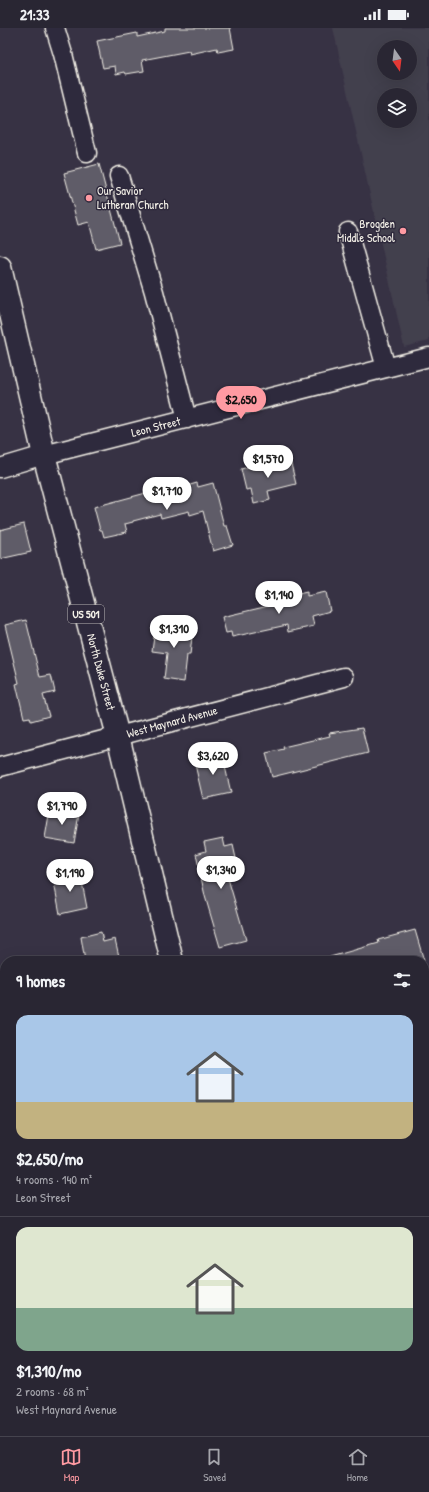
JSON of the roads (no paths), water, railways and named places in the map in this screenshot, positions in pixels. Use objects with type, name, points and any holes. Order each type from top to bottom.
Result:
[{"type":"highway","name":"North Duke Street","points":[[0,267],[44,455],[118,736],[171,956]]},
{"type":"street","points":[[55,28],[63,54],[87,153]]},
{"type":"street","points":[[119,176],[154,292],[187,419]]},
{"type":"street","points":[[348,232],[386,368]]},
{"type":"street","name":"Leon Street","points":[[0,468],[44,455],[429,357]]},
{"type":"street","name":"West Maynard Avenue","points":[[0,767],[344,677]]},
{"type":"place","name":"Our Savior Lutheran Church","points":[[89,198]]},
{"type":"place","name":"Brogden Middle School","points":[[403,231]]}]
